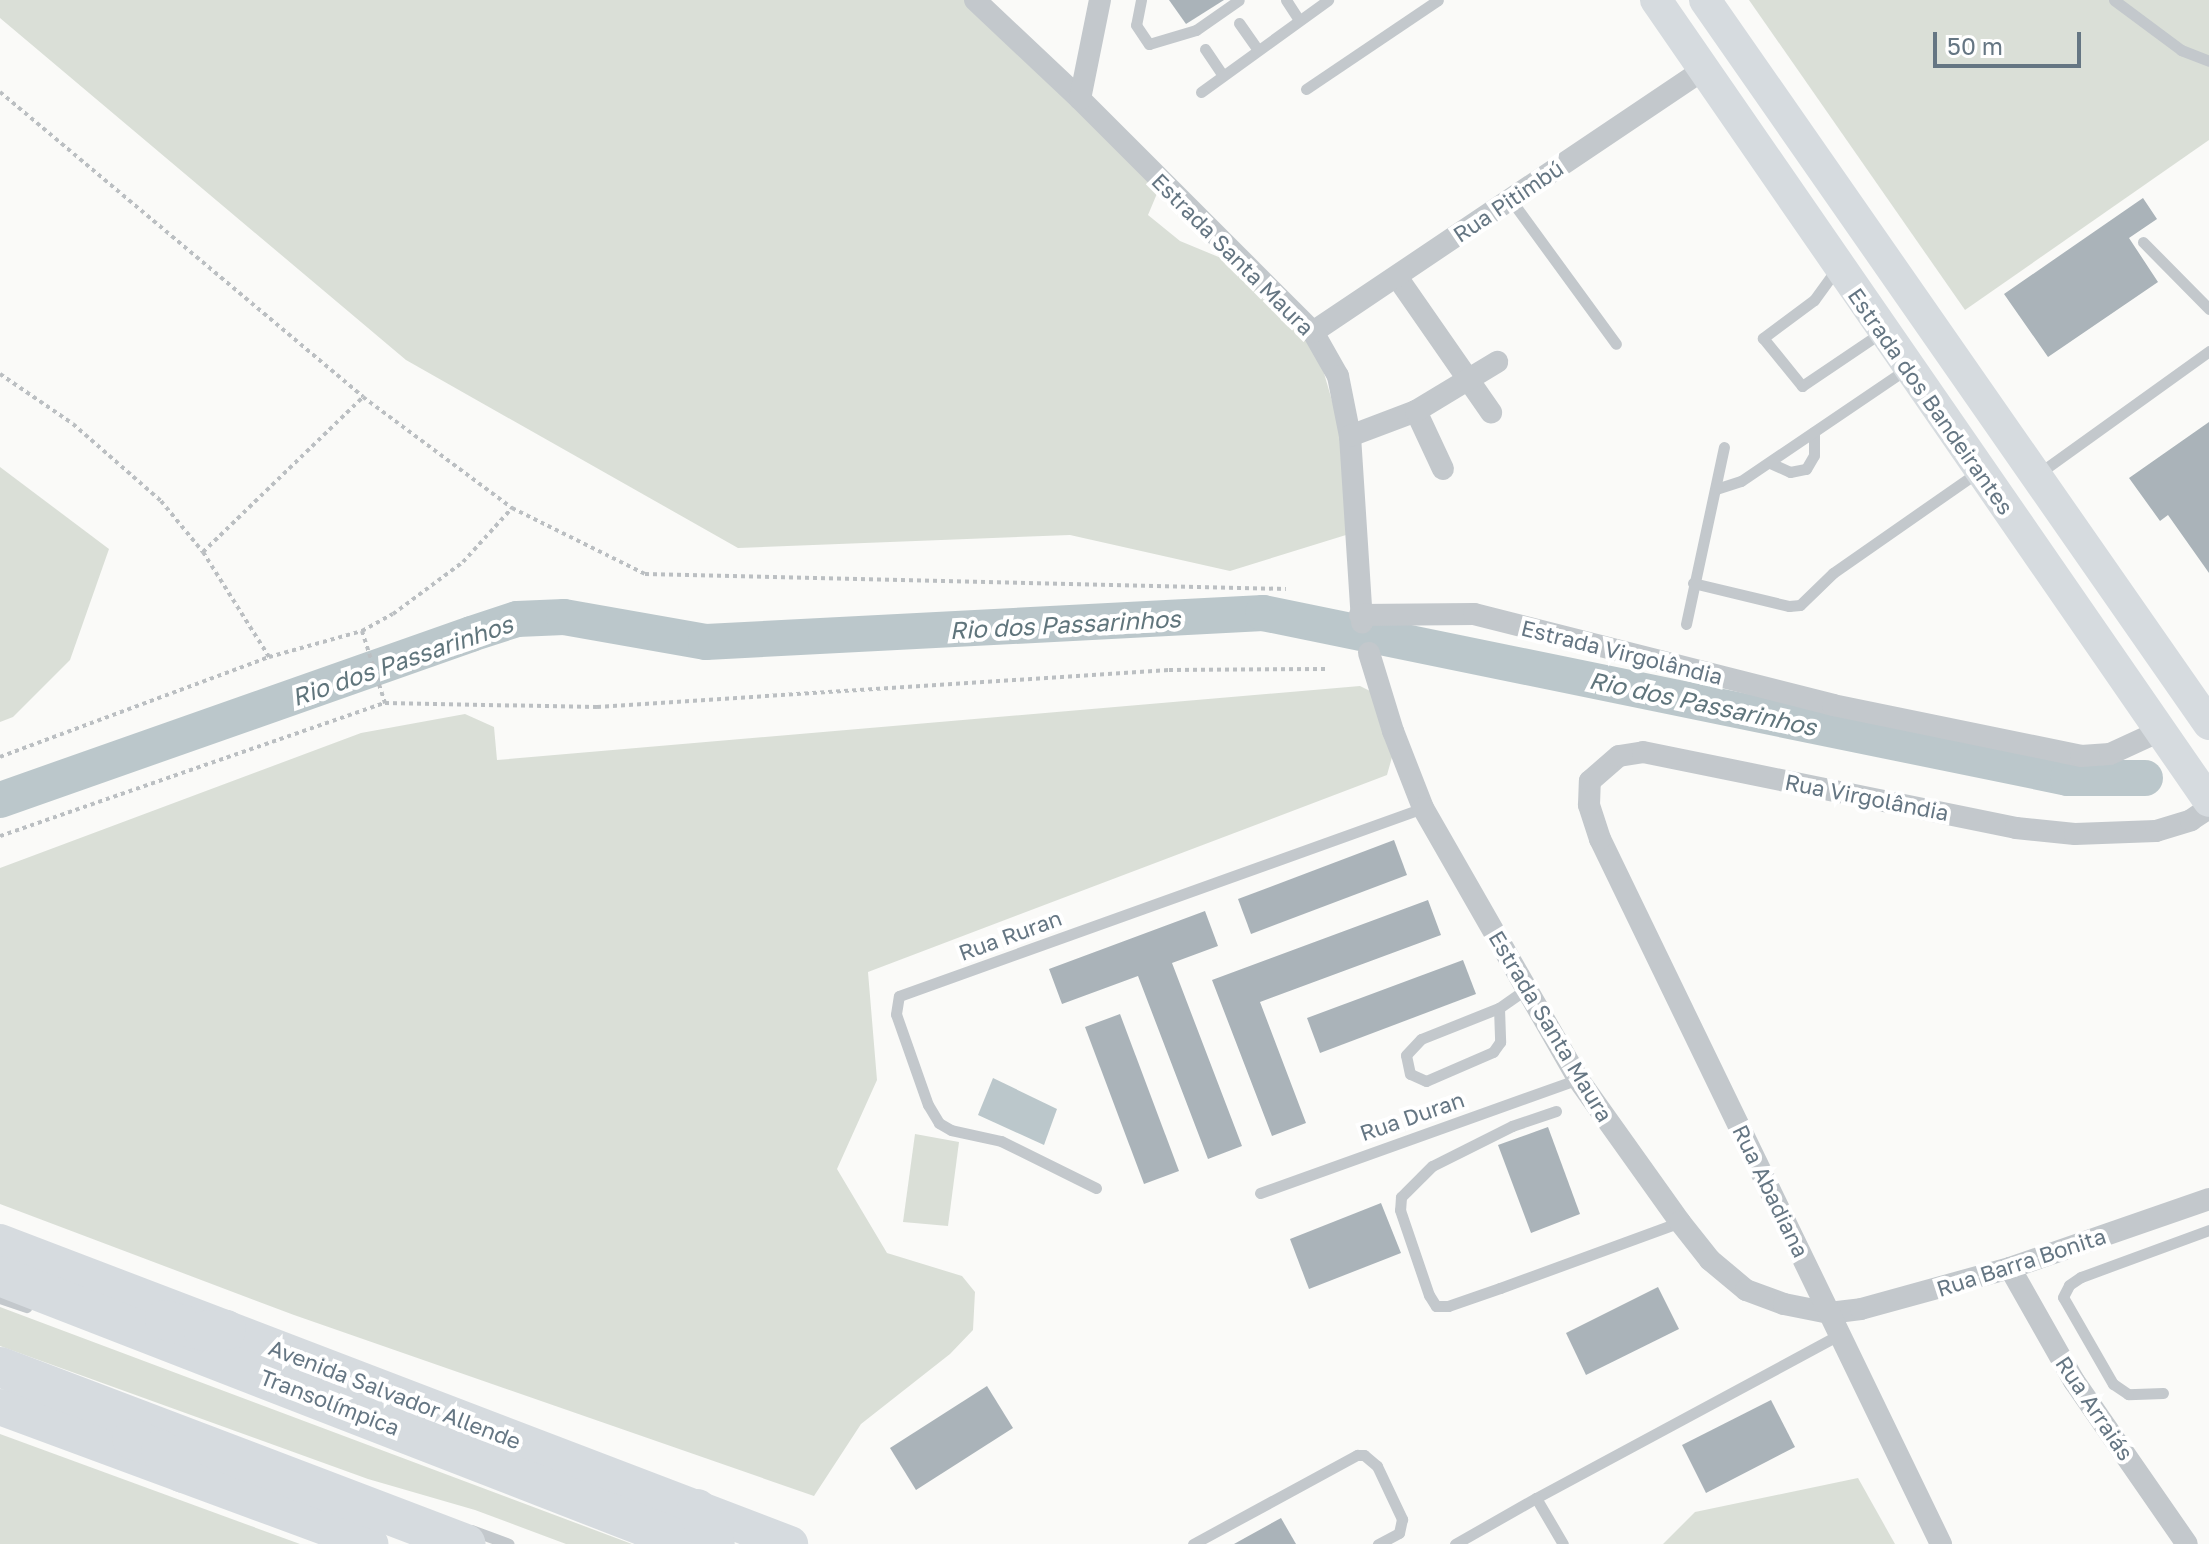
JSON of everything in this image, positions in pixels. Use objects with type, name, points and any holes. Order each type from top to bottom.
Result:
[{"type":"highway","points":[[16,1293],[60,1289],[182,1326],[204,1331],[226,1330]]},
{"type":"highway","name":"Avenida Salvador Allende","points":[[16,1293],[700,1532]]},
{"type":"highway","points":[[0,1370],[107,1429],[161,1450],[183,1473]]},
{"type":"highway","points":[[0,1370],[465,1536]]},
{"type":"main road","name":"Estrada dos Bandeirantes","points":[[1656,0],[2209,801]]},
{"type":"main road","name":"Estrada dos Bandeirantes","points":[[1705,0],[2209,724]]},
{"type":"main road","points":[[1839,266],[1834,247],[1838,238],[1848,232],[1875,242]]},
{"type":"main road","name":"Avenida Salvador Allende","points":[[0,1242],[226,1330],[700,1532],[790,1544]]},
{"type":"main road","points":[[0,1407],[370,1544]]},
{"type":"street","name":"Estrada Santa Maura","points":[[975,0],[1080,99],[1313,332],[1338,376],[1350,436],[1361,619]]},
{"type":"street","points":[[1080,99],[1100,0]]},
{"type":"street","name":"Rua Pitimbú","points":[[1313,332],[1703,70]]},
{"type":"street","points":[[1397,277],[1491,412]]},
{"type":"street","points":[[1350,436],[1416,411],[1497,362]]},
{"type":"street","points":[[1416,411],[1443,469]]},
{"type":"street","name":"Estrada Virgolândia","points":[[1361,619],[1474,614],[1833,705],[2081,756],[2110,754],[2131,748],[2160,731]]},
{"type":"street","name":"Estrada Santa Maura","points":[[1369,653],[1393,731],[1423,808],[1578,1079],[1710,1260],[1746,1290],[1784,1304],[1829,1313]]},
{"type":"street","name":"Rua Virgolândia","points":[[1600,839],[1589,805],[1590,781],[1619,756],[1643,752],[2016,828],[2075,834],[2156,831],[2191,820],[2209,808]]},
{"type":"street","name":"Rua Abadiana","points":[[1600,839],[1941,1544]]},
{"type":"street","name":"Rua Barra Bonita","points":[[1829,1313],[1861,1309],[2010,1268],[2209,1199]]},
{"type":"street","name":"Rua Arraiás","points":[[2010,1268],[2074,1381],[2187,1544]]},
{"type":"lane","points":[[1141,0],[1136,25],[1149,44],[1196,30],[1239,0]]},
{"type":"lane","points":[[1286,0],[1299,20]]},
{"type":"lane","points":[[1201,92],[1328,0]]},
{"type":"lane","points":[[1306,89],[1438,0]]},
{"type":"lane","points":[[2114,0],[2181,50],[2209,61]]},
{"type":"lane","points":[[1239,23],[1257,49]]},
{"type":"lane","points":[[1205,49],[1223,76]]},
{"type":"lane","points":[[1511,200],[1616,344]]},
{"type":"lane","points":[[2143,242],[2209,309]]},
{"type":"lane","points":[[1839,266],[1814,300],[1763,338],[1802,386],[1883,331]]},
{"type":"lane","points":[[2037,475],[2209,351]]},
{"type":"lane","points":[[1716,489],[1741,481],[1770,463],[1908,368]]},
{"type":"lane","points":[[1770,463],[1790,472],[1806,469],[1814,455],[1814,432]]},
{"type":"lane","points":[[1686,624],[1724,447]]},
{"type":"lane","points":[[1693,583],[1789,606],[1800,605],[1833,573],[1979,471]]},
{"type":"lane","name":"Rua Ruran","points":[[1096,1188],[1001,1141],[951,1130],[939,1123],[928,1105],[896,1014],[899,996],[1423,808]]},
{"type":"lane","points":[[1499,1008],[1500,1042],[1493,1052],[1426,1081],[1410,1074],[1406,1055],[1421,1039],[1499,1008],[1526,989]]},
{"type":"lane","name":"Rua Duran","points":[[1260,1193],[1578,1079]]},
{"type":"lane","points":[[1556,1111],[1512,1126],[1432,1166],[1401,1197],[1400,1210],[1429,1295],[1436,1306],[1448,1306],[1510,1285],[1680,1222]]},
{"type":"lane","points":[[2163,1393],[2128,1394],[2113,1384],[2063,1297],[2069,1285],[2081,1277],[2208,1232]]},
{"type":"lane","points":[[1455,1544],[1839,1335]]},
{"type":"lane","points":[[1193,1544],[1357,1455],[1364,1455],[1377,1466],[1402,1519],[1399,1533],[1378,1544]]},
{"type":"lane","points":[[1536,1498],[1563,1544]]},
{"type":"lane","points":[[465,1536],[509,1544]]},
{"type":"path","points":[[0,92],[363,397],[512,508],[645,574],[1286,589]]},
{"type":"path","points":[[0,374],[73,424],[161,501],[203,552],[269,657]]},
{"type":"path","points":[[203,552],[363,397]]},
{"type":"path","points":[[0,757],[269,657],[362,631],[393,614],[463,562],[512,508]]},
{"type":"path","points":[[362,631],[385,703]]},
{"type":"path","points":[[0,836],[385,703],[597,707],[1169,670],[1327,669]]},
{"type":"shaded area","points":[[0,0],[972,0],[1161,184],[1148,215],[1180,241],[1250,270],[1312,332],[1342,435],[1346,535],[1230,571],[1070,535],[738,548],[406,360],[0,18]]},
{"type":"shaded area","points":[[1749,0],[2209,0],[2209,140],[1965,310]]},
{"type":"shaded area","points":[[0,467],[109,549],[70,660],[13,717],[0,722]]},
{"type":"shaded area","points":[[1360,686],[1376,694],[1394,750],[1387,775],[868,972],[877,1080],[837,1169],[887,1253],[962,1276],[975,1292],[973,1330],[950,1354],[861,1424],[814,1496],[294,1315],[0,1204],[0,868],[361,733],[465,714],[494,727],[497,760]]},
{"type":"shaded area","points":[[993,1078],[1057,1109],[1044,1145],[978,1115]]},
{"type":"shaded area","points":[[915,1134],[959,1142],[948,1226],[903,1222]]},
{"type":"shaded area","points":[[0,1307],[632,1544],[566,1544],[475,1510],[368,1479],[0,1346]]},
{"type":"shaded area","points":[[0,1434],[300,1544],[0,1544]]},
{"type":"shaded area","points":[[1858,1478],[1895,1544],[1663,1544],[1695,1512]]},
{"type":"building","points":[[1169,0],[1224,0],[1186,24]]},
{"type":"building","points":[[2143,198],[2157,219],[2129,238],[2158,282],[2048,357],[2004,294]]},
{"type":"building","points":[[2209,422],[2209,573],[2168,515],[2160,521],[2129,478]]},
{"type":"building","points":[[1394,840],[1407,875],[1251,934],[1238,899]]},
{"type":"building","points":[[1428,900],[1441,935],[1260,1002],[1306,1123],[1272,1136],[1212,980]]},
{"type":"building","points":[[1205,911],[1218,946],[1172,963],[1242,1146],[1208,1159],[1138,976],[1062,1004],[1049,969]]},
{"type":"building","points":[[1463,960],[1476,994],[1320,1053],[1307,1018]]},
{"type":"building","points":[[1120,1014],[1179,1171],[1144,1184],[1085,1027]]},
{"type":"building","points":[[1548,1127],[1580,1214],[1531,1233],[1498,1145]]},
{"type":"building","points":[[1381,1203],[1401,1253],[1309,1289],[1290,1239]]},
{"type":"building","points":[[1658,1287],[1679,1329],[1586,1375],[1566,1333]]},
{"type":"building","points":[[987,1386],[1013,1428],[916,1490],[890,1448]]},
{"type":"building","points":[[1771,1400],[1795,1447],[1706,1493],[1682,1445]]},
{"type":"building","points":[[1281,1518],[1296,1544],[1234,1544]]},
{"type":"waterway","name":"Rio dos Passarinhos","points":[[0,800],[517,619],[564,617],[706,642],[1263,613],[2068,778],[2145,778]]}]
